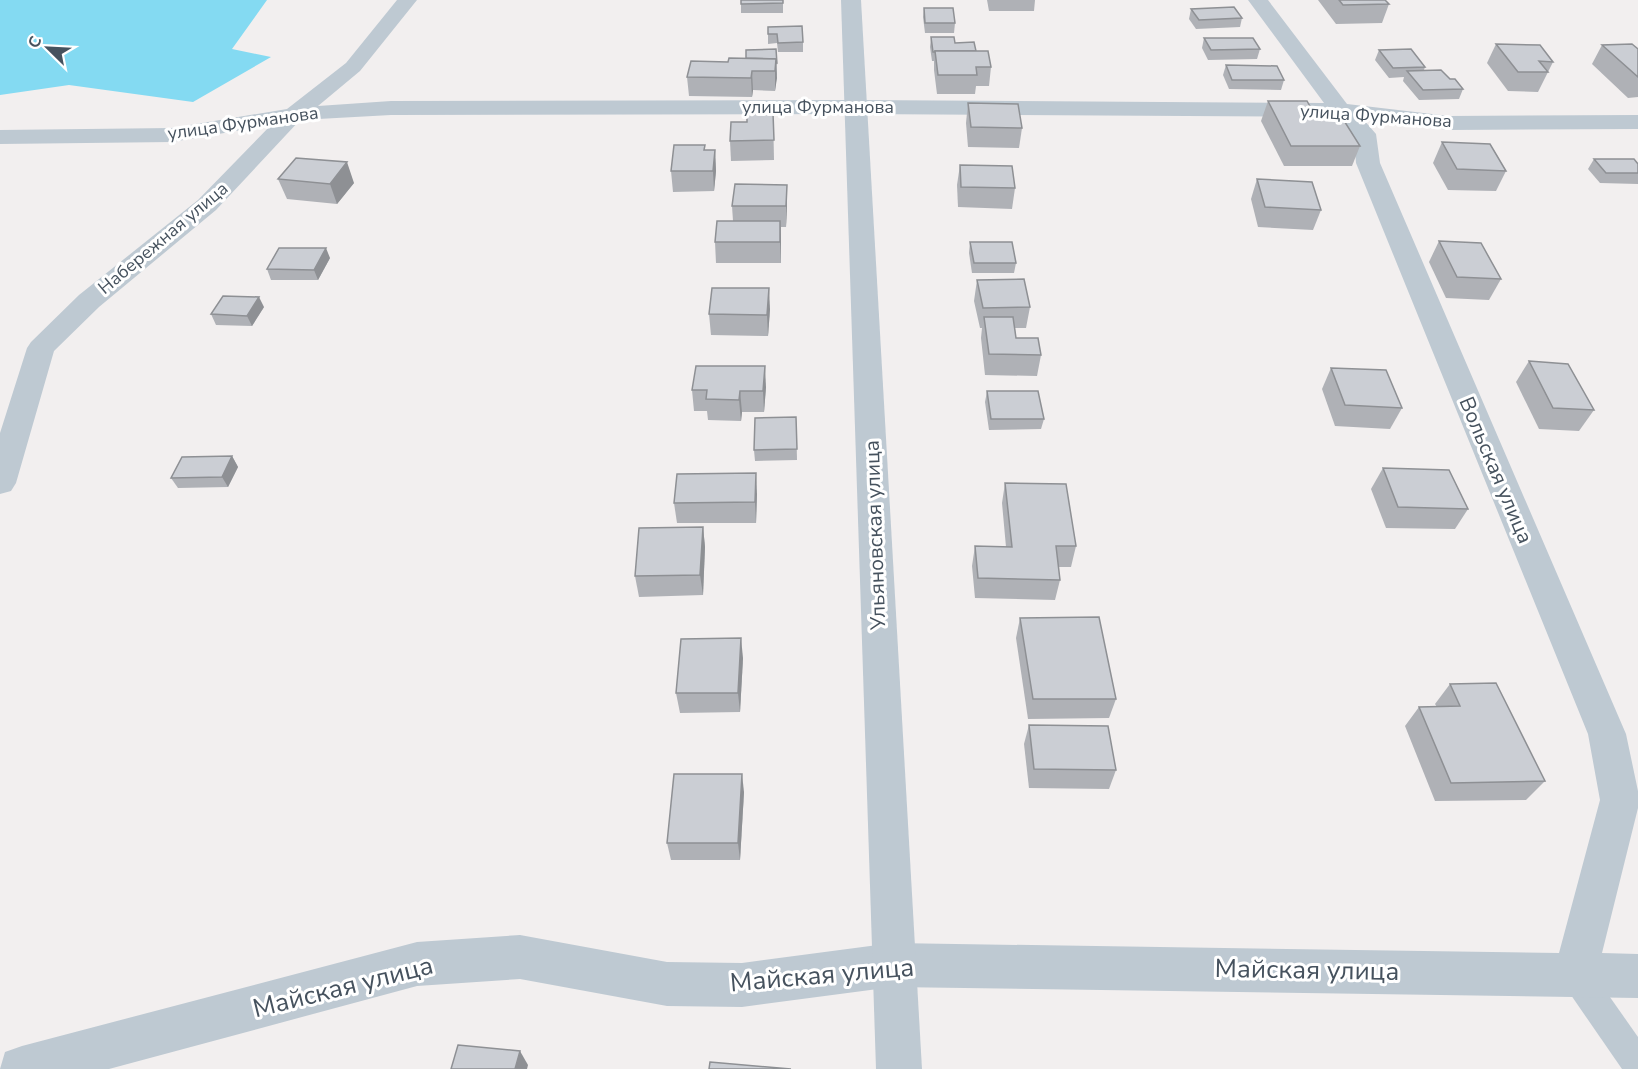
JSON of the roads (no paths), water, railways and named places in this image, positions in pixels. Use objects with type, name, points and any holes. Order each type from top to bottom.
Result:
[{"type":"street","name":"Набережная улица","points":[[0,483],[41,348],[88,301],[207,205],[294,114],[353,67],[407,0]]},
{"type":"street","name":"Ульяновская улица","points":[[851,0],[892,965],[899,1069]]},
{"type":"street","name":"Вольская улица","points":[[1258,0],[1340,110],[1365,134],[1368,163],[1607,734],[1620,800],[1575,974]]},
{"type":"street","name":"улица Фурманова","points":[[0,137],[172,135],[294,114],[403,108],[857,107],[1340,110],[1449,123],[1638,122]]},
{"type":"street","name":"Майская улица","points":[[22,1069],[417,964],[520,957],[667,984],[742,985],[892,965],[1638,976]]},
{"type":"lane","points":[[1575,974],[1638,1064]]},
{"type":"water","points":[[0,0],[267,0],[232,49],[271,57],[193,102],[69,85],[0,95]]}]
